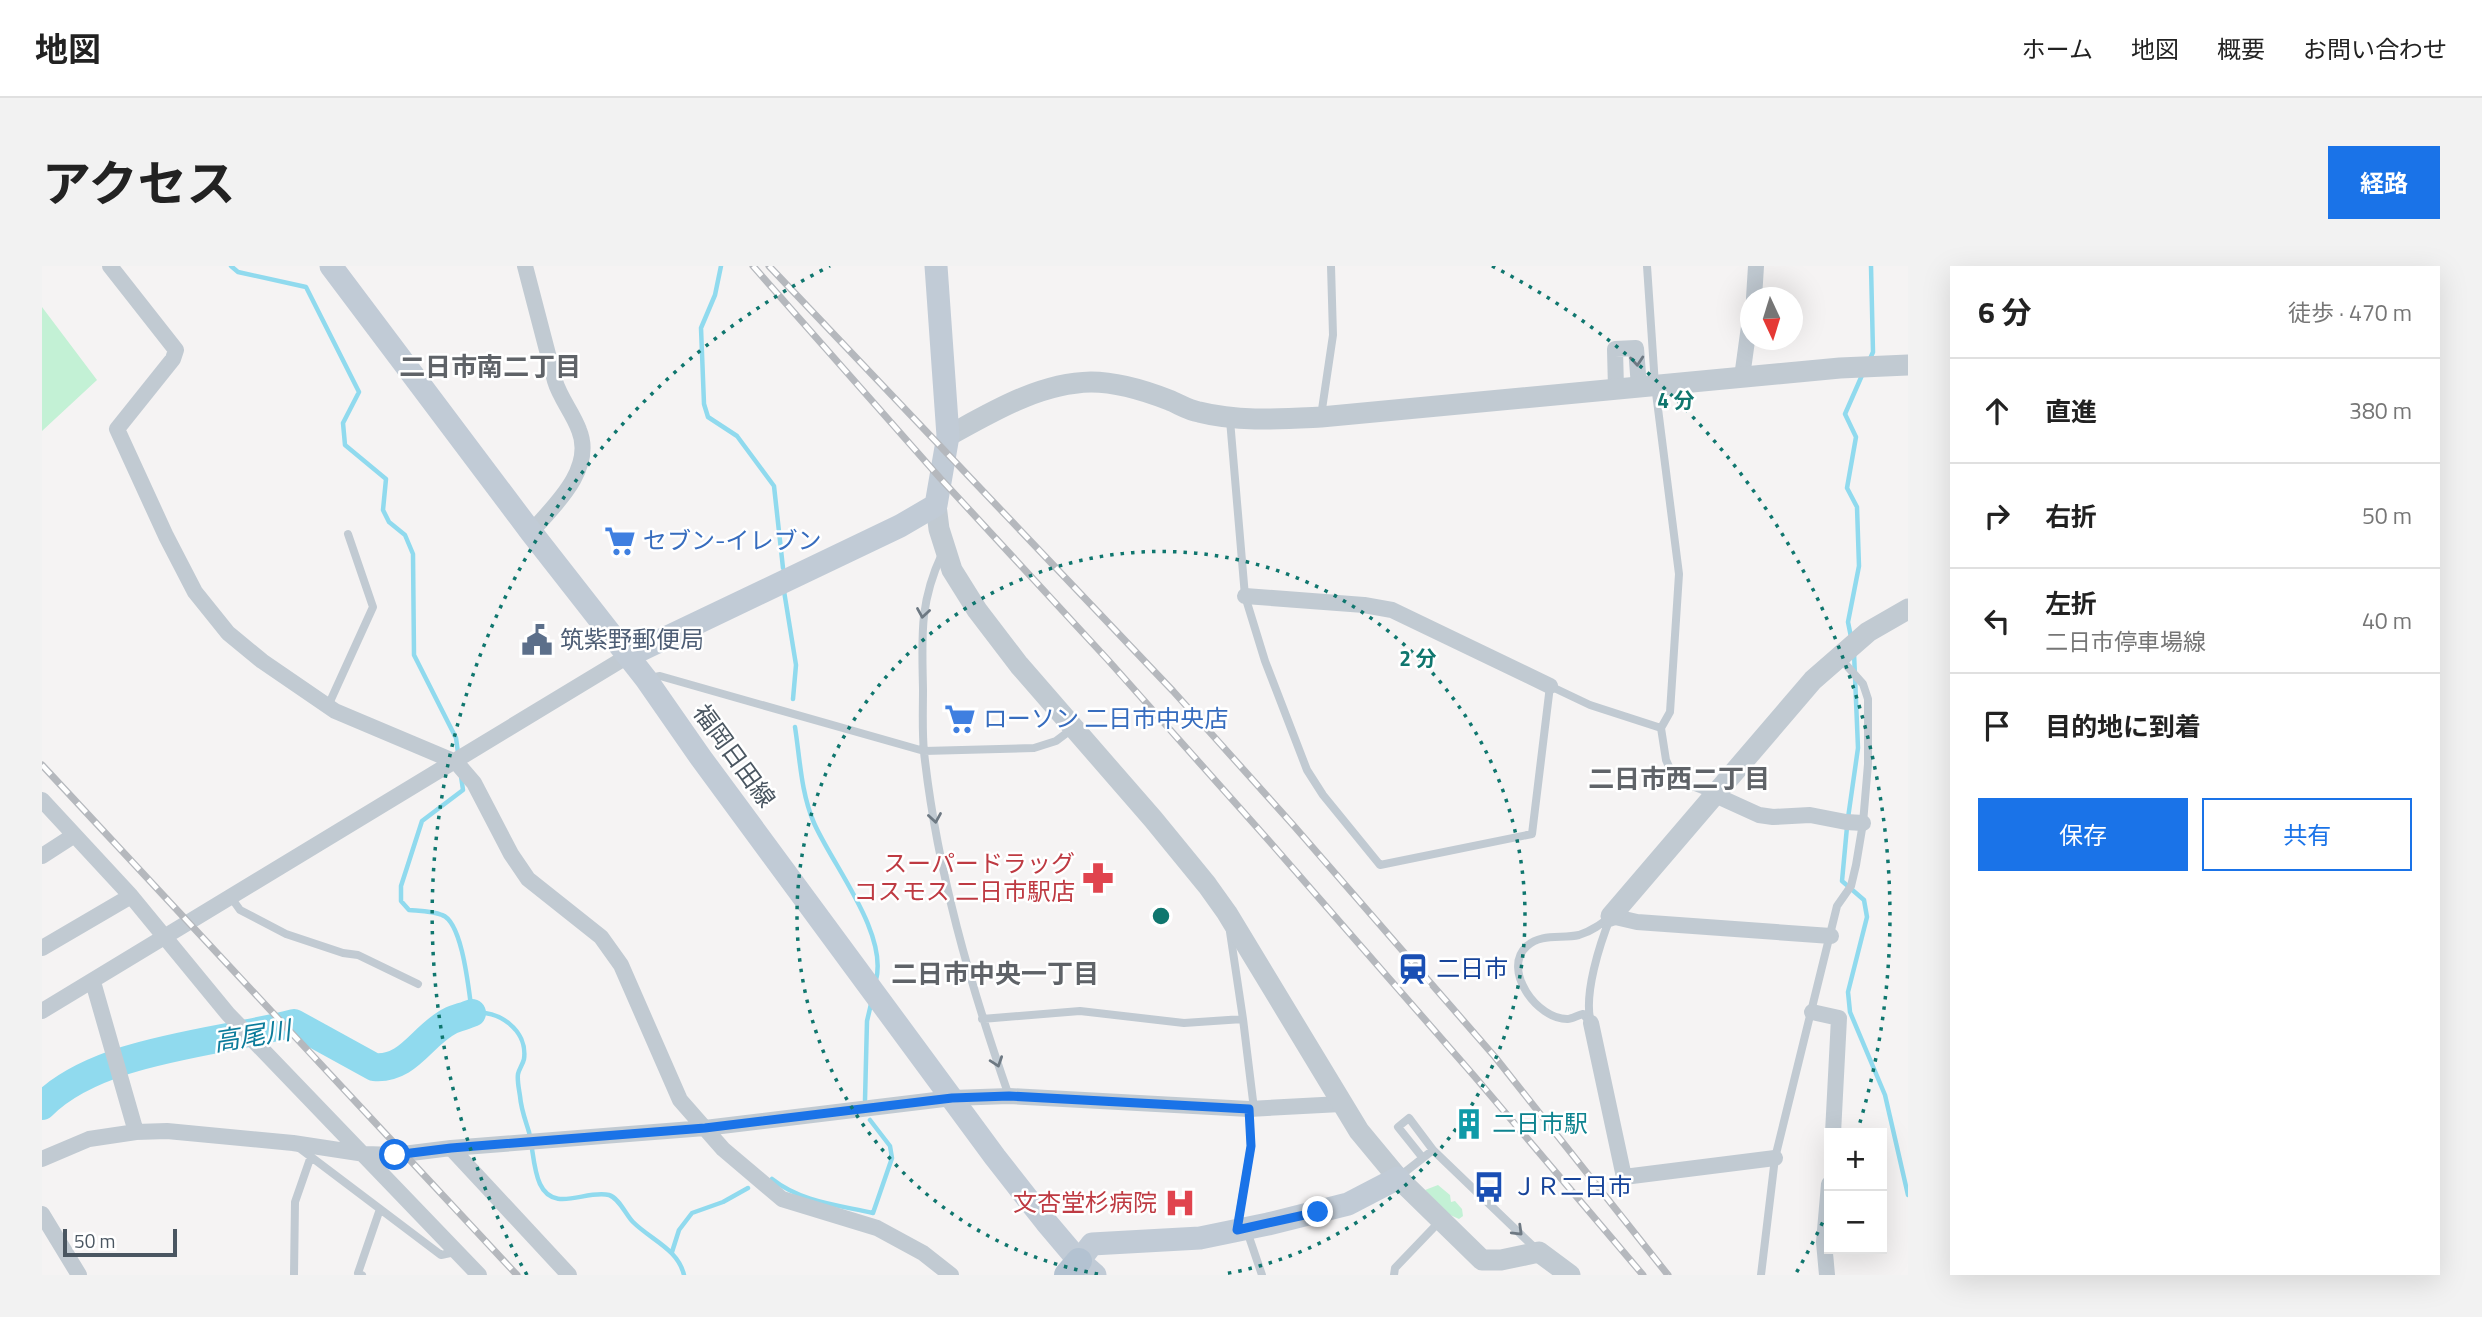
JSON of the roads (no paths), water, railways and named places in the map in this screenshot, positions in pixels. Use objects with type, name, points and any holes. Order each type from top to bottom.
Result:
[{"type":"main road","name":"福岡日田線","points":[[331,266],[531,532],[646,679],[701,758],[1080,1270]]},
{"type":"main road","points":[[628,656],[900,526],[936,505],[948,436],[936,266]]},
{"type":"main road","points":[[1080,1270],[1092,1244],[1200,1238],[1242,1229],[1348,1204],[1398,1178]]},
{"type":"street","points":[[110,266],[176,350],[173,359],[117,429],[195,592],[228,633],[262,661],[328,706],[456,762],[474,783],[511,854],[528,879],[601,937],[621,965],[681,1100],[741,1165],[782,1199],[877,1228],[923,1253],[951,1275]]},
{"type":"street","points":[[525,266],[556,384],[580,432],[581,450],[578,468],[570,488],[531,532]]},
{"type":"street","points":[[1755,287],[1756,266]]},
{"type":"street","points":[[1616,389],[1615,349],[1636,348],[1647,386]]},
{"type":"street","points":[[1742,377],[1746,350]]},
{"type":"street","points":[[948,436],[1035,393],[1093,382],[1126,387],[1196,412],[1230,418],[1321,417],[1840,368],[1908,365]]},
{"type":"street","points":[[936,505],[944,549],[960,587],[1019,665],[1184,856],[1227,913],[1359,1131],[1398,1178],[1487,1265],[1539,1252],[1570,1275]]},
{"type":"street","points":[[1245,596],[1364,605],[1392,610],[1549,686]]},
{"type":"street","points":[[1831,936],[1637,922],[1611,916],[1813,680],[1868,632],[1908,609]]},
{"type":"street","points":[[42,1011],[628,656]]},
{"type":"street","points":[[1715,795],[1759,815],[1810,815],[1863,823]]},
{"type":"street","points":[[42,800],[131,897],[228,1014],[479,1275]]},
{"type":"street","points":[[42,856],[73,836]]},
{"type":"street","points":[[42,948],[131,897]]},
{"type":"street","points":[[93,982],[136,1132]]},
{"type":"street","points":[[1812,1012],[1839,1018],[1833,1128]]},
{"type":"street","points":[[1591,1023],[1624,1177],[1775,1158]]},
{"type":"street","points":[[42,1158],[89,1139],[136,1132],[167,1131],[293,1143],[365,1154],[395,1155],[451,1148],[705,1128],[952,1098],[1009,1096],[1251,1109],[1341,1104]]},
{"type":"street","points":[[451,1148],[569,1275]]},
{"type":"street","points":[[1827,1275],[1824,1242],[1828,1191]]},
{"type":"street","points":[[42,1214],[79,1275]]},
{"type":"lane","points":[[1321,417],[1333,335],[1331,266]]},
{"type":"lane","points":[[1647,266],[1647,386],[1679,574],[1670,712],[1661,728],[1666,760],[1679,781],[1715,795]]},
{"type":"lane","points":[[1230,418],[1245,596],[1265,661],[1307,770],[1323,795],[1380,865],[1532,834],[1549,686],[1590,705],[1661,728]]},
{"type":"lane","points":[[328,706],[373,607],[348,534]]},
{"type":"lane","points":[[944,549],[932,575],[922,623],[924,751],[945,884],[982,1018],[1009,1096]]},
{"type":"lane","points":[[1761,1275],[1775,1158],[1837,906],[1851,886],[1863,823],[1868,764],[1868,699],[1863,684],[1838,656]]},
{"type":"lane","points":[[646,679],[660,676],[924,751],[1034,748],[1056,741],[1074,727]]},
{"type":"lane","points":[[230,897],[240,910],[286,934],[358,955],[418,984]]},
{"type":"lane","points":[[1227,913],[1243,1018],[1251,1109],[1251,1146],[1242,1229],[1262,1275]]},
{"type":"lane","points":[[1591,1023],[1589,1011],[1595,960],[1611,916]]},
{"type":"lane","points":[[1591,1023],[1583,1014],[1569,1020],[1552,1016],[1540,1008],[1524,987],[1517,962],[1529,944],[1544,937],[1582,934],[1598,927],[1611,916]]},
{"type":"lane","points":[[982,1018],[1080,1011],[1184,1023],[1243,1018]]},
{"type":"lane","points":[[1422,1157],[1398,1127],[1409,1118],[1433,1150],[1539,1252]]},
{"type":"lane","points":[[293,1143],[441,1255],[456,1251]]},
{"type":"lane","points":[[1398,1178],[1433,1150]]},
{"type":"lane","points":[[294,1275],[295,1202],[311,1156]]},
{"type":"lane","points":[[362,1275],[358,1273],[380,1209]]},
{"type":"lane","points":[[1394,1275],[1395,1268],[1441,1220]]},
{"type":"waterway","points":[[231,266],[238,272],[306,287],[359,392],[343,423],[345,445],[386,479],[383,510],[389,522],[405,535],[413,554],[414,655],[456,738],[458,753]]},
{"type":"waterway","points":[[721,266],[715,295],[701,328],[704,404],[708,417],[737,436],[774,486],[783,568]]},
{"type":"waterway","points":[[1870,359],[1873,352],[1871,266]]},
{"type":"waterway","points":[[1851,637],[1848,622],[1859,566],[1857,507],[1847,488],[1856,437],[1845,414],[1863,373]]},
{"type":"waterway","points":[[784,591],[796,665],[793,699]]},
{"type":"waterway","points":[[1848,818],[1858,748],[1854,653]]},
{"type":"waterway","points":[[795,727],[810,812],[867,921],[878,962],[876,980]]},
{"type":"waterway","name":"高尾川","points":[[461,776],[463,790],[422,821],[401,886],[401,901],[409,910],[426,911],[442,915],[449,920],[464,959],[472,1013],[492,1014],[501,1018],[521,1039],[524,1059],[518,1077],[523,1114],[536,1172],[546,1193],[553,1198],[562,1199],[600,1194],[613,1197],[633,1222],[676,1258],[684,1275]]},
{"type":"waterway","points":[[1847,827],[1842,881],[1864,900],[1867,917],[1848,992],[1850,1012],[1885,1095],[1908,1195]]},
{"type":"waterway","points":[[865,1100],[867,1021],[871,1004]]},
{"type":"waterway","name":"高尾川","points":[[42,1106],[66,1087],[127,1060],[294,1023],[374,1067],[386,1066],[406,1057],[440,1027],[472,1013]]},
{"type":"waterway","points":[[772,1179],[807,1198],[873,1213],[892,1158],[890,1146],[870,1120]]},
{"type":"waterway","points":[[672,1252],[679,1230],[692,1213],[723,1202],[748,1188]]},
{"type":"railway","points":[[753,266],[940,478],[1108,660],[1270,842],[1643,1275]]},
{"type":"railway","points":[[769,266],[1173,691],[1294,826],[1495,1057],[1668,1275]]},
{"type":"railway","points":[[42,765],[517,1275]]},
{"type":"place","name":"セブン-イレブン","points":[[620,541]]},
{"type":"place","name":"筑紫野郵便局","points":[[537,640]]},
{"type":"place","name":"ローソン 二日市中央店","points":[[960,719]]},
{"type":"place","name":"スーパードラッグ コスモス 二日市駅店","points":[[1098,878]]},
{"type":"place","name":"二日市","points":[[1413,969]]},
{"type":"place","name":"二日市駅","points":[[1469,1124]]},
{"type":"place","name":"ＪＲ二日市","points":[[1489,1187]]},
{"type":"place","name":"文杏堂杉病院","points":[[1180,1203]]},
{"type":"district","name":"二日市南二丁目","points":[[490,367]]},
{"type":"district","name":"二日市西二丁目","points":[[1679,779]]},
{"type":"district","name":"二日市中央一丁目","points":[[995,974]]}]
